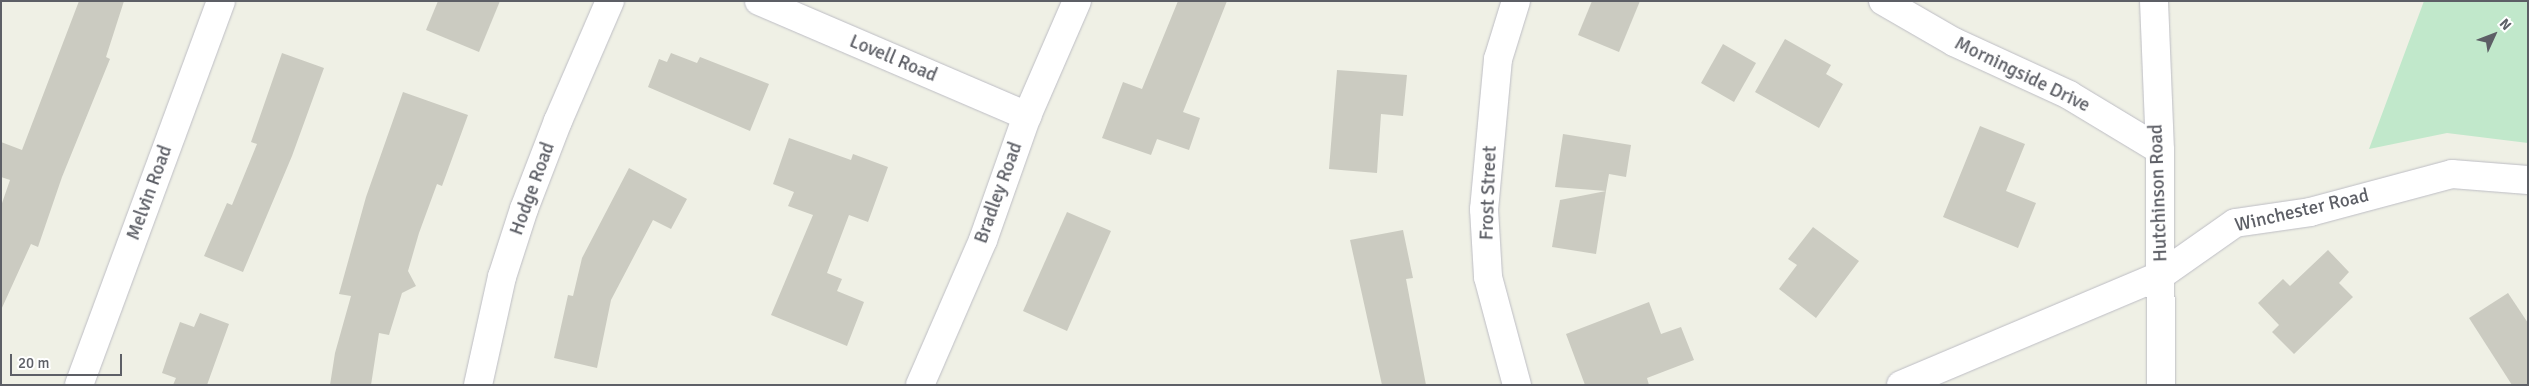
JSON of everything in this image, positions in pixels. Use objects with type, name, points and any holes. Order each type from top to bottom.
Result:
[{"type":"street","name":"Melvin Road","points":[[79,385],[221,1]]},
{"type":"street","name":"Hodge Road","points":[[478,385],[502,277],[524,209],[610,1]]},
{"type":"street","name":"Lovell Road","points":[[758,1],[1027,116]]},
{"type":"street","name":"Bradley Road","points":[[920,385],[983,240],[1027,116],[1077,1]]},
{"type":"street","name":"Frost Street","points":[[1516,1],[1498,59],[1484,209],[1488,277],[1517,385]]},
{"type":"street","name":"Morningside Drive","points":[[1883,1],[1954,42],[2069,95],[2160,150]]},
{"type":"street","name":"Hutchinson Road","points":[[2154,1],[2160,150],[2161,385]]},
{"type":"street","name":"Winchester Road","points":[[1902,385],[2161,275],[2234,223],[2310,212],[2452,174],[2528,180]]},
{"type":"green space","points":[[2424,1],[2528,1],[2528,143],[2447,133],[2369,149]]},
{"type":"building","points":[[79,1],[124,1],[106,57],[110,59],[62,177],[38,247],[31,244],[1,310],[1,206],[10,180],[1,177],[1,142],[22,150]]},
{"type":"building","points":[[438,1],[500,1],[479,52],[426,30]]},
{"type":"building","points":[[1178,1],[1227,1],[1183,112],[1200,118],[1189,150],[1157,139],[1151,155],[1102,138],[1123,82],[1142,89]]},
{"type":"building","points":[[1592,1],[1640,1],[1619,52],[1578,35]]},
{"type":"building","points":[[1785,39],[1831,65],[1826,74],[1843,84],[1819,128],[1755,92]]},
{"type":"building","points":[[1723,44],[1756,63],[1734,102],[1701,83]]},
{"type":"building","points":[[282,53],[324,68],[292,156],[243,272],[204,256],[227,203],[232,205],[257,144],[251,142]]},
{"type":"building","points":[[671,53],[697,63],[700,57],[769,84],[750,131],[648,87],[659,59],[667,62]]},
{"type":"building","points":[[1337,70],[1407,75],[1403,116],[1381,114],[1377,173],[1329,169]]},
{"type":"building","points":[[403,92],[468,115],[442,186],[437,184],[419,233],[408,271],[416,286],[402,293],[389,335],[379,333],[371,385],[330,385],[335,353],[351,296],[339,294],[366,197]]},
{"type":"building","points":[[1980,126],[2025,144],[2006,191],[2036,203],[2018,248],[1943,217]]},
{"type":"building","points":[[1563,134],[1631,145],[1626,177],[1609,174],[1606,191],[1555,187]]},
{"type":"building","points":[[789,138],[851,160],[853,154],[888,167],[868,222],[849,215],[827,273],[842,279],[837,291],[864,302],[847,346],[771,315],[813,215],[788,206],[794,192],[773,184]]},
{"type":"building","points":[[629,168],[687,199],[671,229],[653,220],[611,300],[597,368],[554,358],[568,295],[573,296],[582,258]]},
{"type":"building","points":[[1606,191],[1596,254],[1552,247],[1560,200]]},
{"type":"building","points":[[1067,212],[1111,231],[1067,331],[1023,311]]},
{"type":"building","points":[[1813,227],[1859,261],[1816,318],[1779,289],[1797,265],[1788,259]]},
{"type":"building","points":[[1403,230],[1413,278],[1406,279],[1426,385],[1382,385],[1350,240]]},
{"type":"building","points":[[2328,250],[2349,272],[2339,283],[2353,297],[2294,354],[2272,332],[2279,325],[2258,303],[2283,279],[2290,286]]},
{"type":"building","points":[[2508,293],[2528,323],[2528,385],[2512,385],[2469,318]]},
{"type":"building","points":[[1649,302],[1661,334],[1681,327],[1694,360],[1647,378],[1649,385],[1585,385],[1566,334]]},
{"type":"building","points":[[200,313],[229,324],[207,385],[173,385],[176,378],[162,373],[180,322],[194,327]]}]
